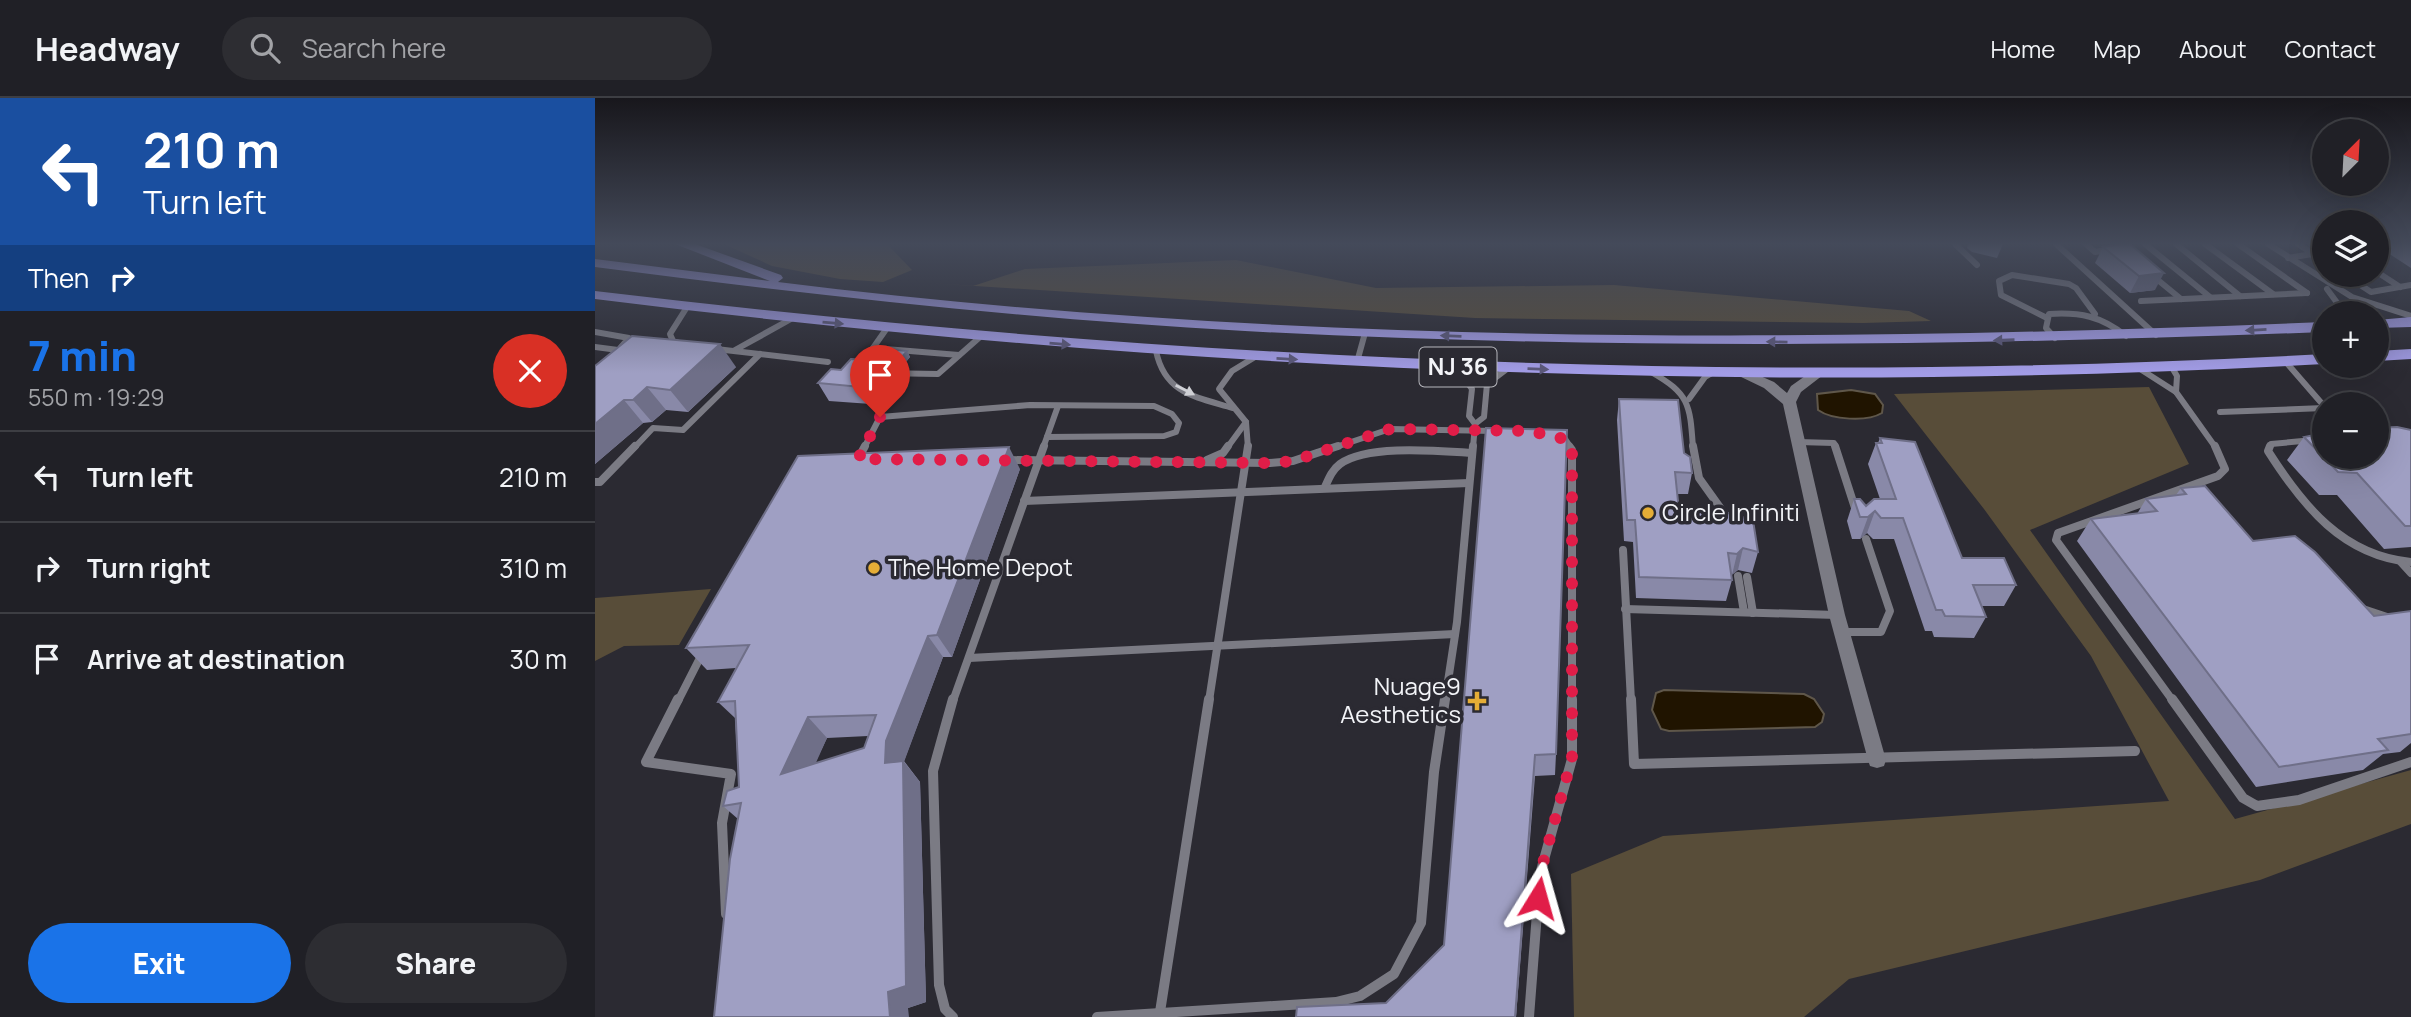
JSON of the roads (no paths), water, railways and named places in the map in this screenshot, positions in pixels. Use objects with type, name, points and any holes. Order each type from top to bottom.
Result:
[{"type":"highway","name":"NJ 36","points":[[790,287],[1037,311],[1365,332],[1803,343],[2126,336],[2312,328]]},
{"type":"highway","points":[[801,287],[807,289]]},
{"type":"highway","name":"NJ 36","points":[[595,295],[791,319],[980,337],[1156,351],[1442,366],[1651,372],[1820,372],[2137,367],[2312,360]]},
{"type":"highway","points":[[2389,323],[2411,322]]},
{"type":"highway","points":[[2389,355],[2411,354]]},
{"type":"street","points":[[1742,372],[1769,385],[1789,402],[1841,632],[1877,760]]},
{"type":"street","points":[[1789,402],[1796,389],[1820,372]]},
{"type":"lane","points":[[2000,287],[2001,295],[2047,318]]},
{"type":"lane","points":[[2074,287],[2095,314]]},
{"type":"lane","points":[[2103,287],[2156,335]]},
{"type":"lane","points":[[2167,287],[2181,299]]},
{"type":"lane","points":[[2198,287],[2210,297]]},
{"type":"lane","points":[[2230,287],[2241,296]]},
{"type":"lane","points":[[2263,287],[2273,294]]},
{"type":"lane","points":[[2141,301],[2307,293],[2298,287]]},
{"type":"lane","points":[[2325,287],[2336,301]]},
{"type":"lane","points":[[2331,287],[2357,301],[2411,316]]},
{"type":"lane","points":[[2363,287],[2371,292],[2400,287]]},
{"type":"lane","points":[[660,342],[670,334],[687,307]]},
{"type":"lane","points":[[2055,338],[2046,328],[2049,314],[2070,312],[2095,314],[2108,320],[2126,336]]},
{"type":"lane","points":[[732,350],[751,343],[791,319]]},
{"type":"lane","points":[[887,328],[860,370],[926,376],[938,374],[980,337]]},
{"type":"lane","points":[[595,332],[629,338],[610,357]]},
{"type":"lane","points":[[1357,362],[1365,332]]},
{"type":"lane","points":[[670,334],[673,341],[695,347]]},
{"type":"lane","points":[[595,347],[618,350]]},
{"type":"lane","points":[[707,348],[828,362]]},
{"type":"lane","points":[[873,348],[959,355]]},
{"type":"lane","points":[[1156,351],[1160,372],[1168,381],[1186,392],[1233,408]]},
{"type":"lane","points":[[595,482],[600,482],[653,428],[683,430],[760,354]]},
{"type":"lane","points":[[1160,1012],[1247,463],[1247,422],[1219,389],[1220,384],[1233,371],[1255,357]]},
{"type":"lane","points":[[2285,361],[2312,393]]},
{"type":"lane","points":[[1442,366],[1463,376],[1472,389],[1469,416],[1475,428]]},
{"type":"lane","points":[[2171,366],[2177,376],[2176,392]]},
{"type":"lane","points":[[2137,367],[2176,392],[2213,442],[2225,469],[2218,475],[2058,533],[2056,540],[2243,798],[2257,806],[2298,800],[2411,762]]},
{"type":"lane","points":[[1097,1017],[1336,1002],[1360,996],[1394,974],[1410,950],[1421,923],[1438,733],[1455,634],[1475,428],[1483,417],[1487,384],[1508,368]]},
{"type":"lane","points":[[1651,372],[1678,386],[1689,399],[1697,473],[1729,517],[1735,531]]},
{"type":"lane","points":[[1689,399],[1705,377],[1714,372]]},
{"type":"lane","points":[[858,459],[880,417],[1030,405],[1154,406],[1173,414],[1179,423],[1176,432],[1164,436],[1047,437]]},
{"type":"lane","points":[[953,1017],[945,1009],[939,985],[933,771],[944,726],[1058,406]]},
{"type":"lane","points":[[2220,412],[2312,408]]},
{"type":"lane","points":[[1194,463],[1216,458],[1223,453],[1247,422]]},
{"type":"lane","points":[[1000,460],[1194,463],[1293,461],[1390,429],[1475,428],[1502,431]]},
{"type":"lane","points":[[1529,1017],[1540,874],[1572,758],[1572,450],[1565,439],[1542,433]]},
{"type":"lane","points":[[2312,440],[2271,444],[2268,451],[2301,498],[2335,533],[2369,556],[2411,562]]},
{"type":"lane","points":[[1798,442],[1834,443],[1860,521]]},
{"type":"lane","points":[[1325,487],[1333,470],[1345,461],[1359,457],[1412,452],[1472,453]]},
{"type":"lane","points":[[846,460],[871,459]]},
{"type":"lane","points":[[1024,501],[1469,483]]},
{"type":"lane","points":[[2191,485],[2199,493]]},
{"type":"lane","points":[[1841,632],[1881,632],[1890,611],[1866,539]]},
{"type":"lane","points":[[1623,550],[1634,764],[1877,760],[2135,751]]},
{"type":"lane","points":[[2401,562],[2411,573]]},
{"type":"lane","points":[[1743,577],[1748,612]]},
{"type":"lane","points":[[2351,605],[2394,619],[2402,627]]},
{"type":"lane","points":[[1625,609],[1837,615]]},
{"type":"lane","points":[[969,658],[1455,634]]},
{"type":"lane","points":[[710,639],[646,762],[731,774],[722,823],[725,931]]},
{"type":"place","name":"Circle Infiniti","points":[[1648,513]]},
{"type":"place","name":"The Home Depot","points":[[874,568]]},
{"type":"place","name":"Nuage9 Aesthetics","points":[[1477,701]]}]
